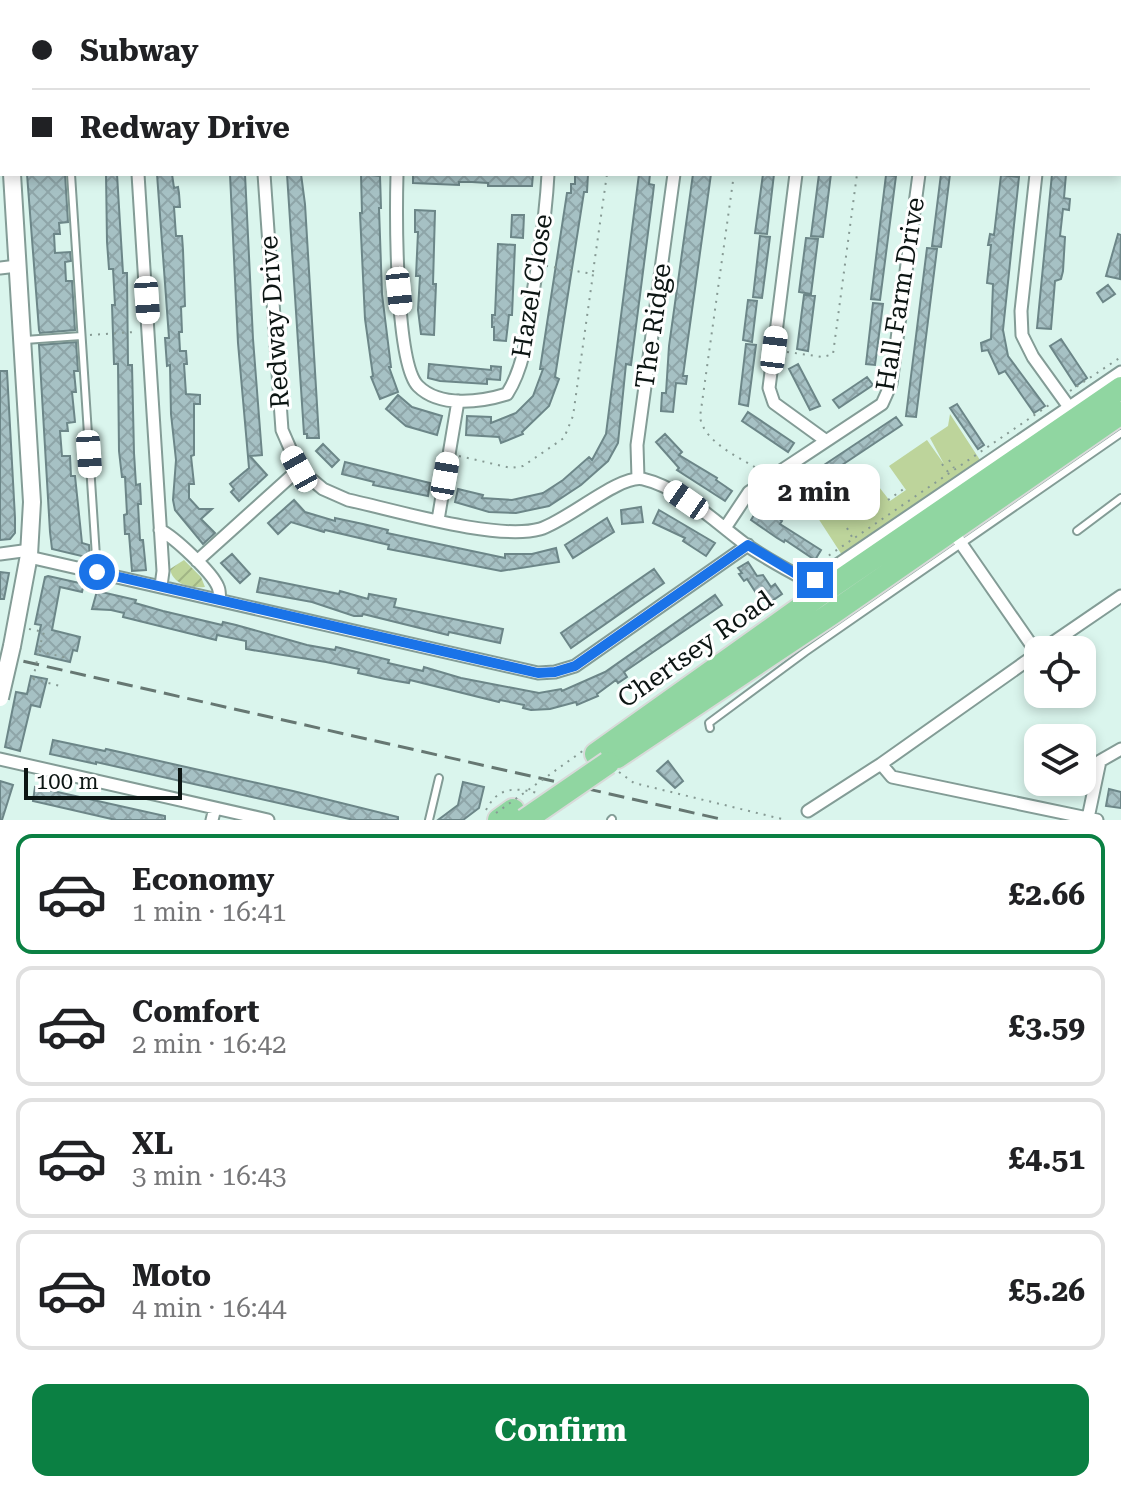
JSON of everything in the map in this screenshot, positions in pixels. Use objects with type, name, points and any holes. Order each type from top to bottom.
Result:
[{"type":"highway","name":"Chertsey Road","points":[[601,759],[819,595],[1121,388]]},
{"type":"highway","name":"Chertsey Road","points":[[506,811],[601,759],[957,537],[1121,413]]},
{"type":"street","points":[[0,698],[30,554],[32,502],[12,176]]},
{"type":"street","points":[[138,176],[163,571],[161,586]]},
{"type":"street","name":"Redway Drive","points":[[264,176],[282,430],[299,469]]},
{"type":"street","name":"Hazel Close","points":[[397,176],[399,291],[409,367],[416,385],[430,395],[458,401],[491,399],[507,394],[516,379],[538,264],[548,176]]},
{"type":"street","name":"The Ridge","points":[[638,478],[637,445],[674,176]]},
{"type":"street","points":[[796,176],[769,388],[774,403],[825,440]]},
{"type":"street","name":"Hall Farm Drive","points":[[725,528],[749,492],[882,404],[887,397],[919,176]]},
{"type":"street","points":[[1036,176],[1021,311],[1022,335],[1033,357],[1069,407]]},
{"type":"street","points":[[0,268],[17,266]]},
{"type":"street","points":[[197,561],[299,469],[323,489],[348,500],[508,533],[539,529],[561,521],[624,482],[638,478],[666,486],[748,545],[798,576],[808,581],[815,580],[1121,372]]},
{"type":"street","points":[[438,520],[458,401]]},
{"type":"street","points":[[160,530],[169,534],[197,561],[218,587],[220,600]]},
{"type":"street","points":[[957,537],[1028,636]]},
{"type":"street","points":[[0,554],[30,554],[538,673],[575,666],[748,545]]},
{"type":"street","points":[[1062,636],[1121,596]]},
{"type":"street","points":[[808,811],[881,764],[1024,663]]},
{"type":"street","points":[[881,764],[892,777],[1093,819],[1100,761],[1121,749]]},
{"type":"street","points":[[0,759],[214,814],[268,820]]},
{"type":"lane","points":[[71,176],[97,572]]},
{"type":"lane","points":[[22,340],[81,336]]},
{"type":"lane","points":[[710,728],[709,723],[957,537],[980,530],[1121,433]]},
{"type":"lane","points":[[1077,531],[1121,498]]},
{"type":"lane","points":[[429,820],[439,778]]},
{"type":"path","points":[[449,454],[511,468],[523,466],[564,438],[573,416],[607,176]]},
{"type":"path","points":[[734,176],[700,417],[702,428],[712,438],[769,477]]},
{"type":"path","points":[[774,350],[823,357],[833,354],[857,176]]},
{"type":"path","points":[[538,264],[593,274]]},
{"type":"path","points":[[81,336],[149,331]]},
{"type":"path","points":[[798,576],[1121,357]]},
{"type":"path","points":[[949,460],[954,469]]},
{"type":"path","points":[[942,464],[948,473]]},
{"type":"path","points":[[888,500],[905,488]]},
{"type":"path","points":[[847,528],[853,538]]},
{"type":"path","points":[[40,631],[44,632],[33,679],[60,686],[61,682]]},
{"type":"path","points":[[39,651],[67,658],[66,661]]},
{"type":"path","points":[[506,811],[601,759],[634,783],[786,820]]},
{"type":"green space","points":[[950,414],[980,460],[842,555],[816,515],[872,478],[890,501],[906,490],[889,466],[927,440],[944,464],[930,438],[948,426]]},
{"type":"green space","points":[[184,560],[201,577],[205,587],[189,586],[175,579],[170,569]]},
{"type":"building","points":[[27,176],[65,176],[68,222],[59,223],[60,234],[54,234],[55,253],[70,252],[71,261],[65,262],[66,281],[72,281],[75,330],[40,333]]},
{"type":"building","points":[[106,176],[117,176],[123,273],[127,273],[128,365],[132,365],[136,485],[140,484],[141,504],[138,504],[140,540],[143,540],[146,570],[132,571],[129,534],[125,534],[124,515],[127,514],[125,477],[122,477],[119,451],[118,364],[114,364],[113,269],[109,269]]},
{"type":"building","points":[[157,176],[172,176],[174,188],[178,187],[179,193],[180,207],[174,207],[176,236],[182,236],[185,306],[181,307],[180,351],[186,351],[186,394],[200,395],[200,404],[194,404],[194,455],[191,456],[194,484],[189,484],[189,498],[199,509],[212,509],[201,519],[215,533],[203,544],[175,510],[173,500],[176,460],[170,365],[167,366],[165,338],[169,338]]},
{"type":"building","points":[[230,176],[245,176],[262,455],[250,456],[267,475],[239,501],[231,492],[234,489],[230,484],[249,468],[238,343]]},
{"type":"building","points":[[287,176],[301,176],[305,204],[319,438],[307,438],[304,434]]},
{"type":"building","points":[[361,176],[380,176],[382,294],[389,367],[398,392],[380,399],[371,377],[365,319]]},
{"type":"building","points":[[413,176],[533,176],[532,186],[488,186],[488,183],[472,182],[459,182],[459,185],[413,183]]},
{"type":"building","points":[[575,176],[588,176],[555,377],[559,379],[549,406],[523,434],[501,443],[499,437],[466,435],[467,416],[491,417],[491,423],[516,413],[533,396],[543,369],[540,369],[567,193],[571,193],[571,184],[575,184]]},
{"type":"building","points":[[639,176],[650,176],[649,184],[654,185],[631,365],[626,364],[618,443],[608,461],[581,485],[549,506],[516,513],[489,512],[455,502],[458,489],[483,495],[482,498],[512,500],[543,493],[589,457],[592,460],[606,434]]},
{"type":"building","points":[[693,176],[711,176],[683,376],[687,376],[686,384],[676,383],[673,412],[661,411],[662,393],[666,393],[669,346]]},
{"type":"building","points":[[763,176],[774,176],[767,234],[755,233]]},
{"type":"building","points":[[819,176],[831,176],[823,237],[811,236]]},
{"type":"building","points":[[886,176],[896,176],[880,300],[871,299]]},
{"type":"building","points":[[941,176],[950,176],[941,247],[932,246]]},
{"type":"building","points":[[1001,176],[1019,177],[1003,330],[1008,356],[1045,406],[1034,413],[1005,371],[999,374],[988,350],[982,351],[981,343],[991,339],[993,284],[987,283],[991,245],[988,245],[990,234],[994,235]]},
{"type":"building","points":[[1052,176],[1066,176],[1064,198],[1070,199],[1069,210],[1063,209],[1060,236],[1065,237],[1063,271],[1061,279],[1055,281],[1051,329],[1037,328]]},
{"type":"building","points":[[415,210],[435,211],[434,335],[421,334]]},
{"type":"building","points":[[512,215],[524,215],[523,238],[511,237]]},
{"type":"building","points":[[1118,234],[1121,235],[1120,279],[1106,276]]},
{"type":"building","points":[[760,236],[770,237],[762,298],[753,297]]},
{"type":"building","points":[[806,238],[818,239],[811,294],[799,292]]},
{"type":"building","points":[[498,244],[515,245],[512,315],[509,315],[506,341],[494,340],[492,327]]},
{"type":"building","points":[[927,248],[937,249],[916,417],[906,416]]},
{"type":"building","points":[[1108,285],[1115,294],[1103,302],[1097,293]]},
{"type":"building","points":[[804,295],[815,296],[808,351],[797,349]]},
{"type":"building","points":[[748,300],[757,301],[752,342],[743,340]]},
{"type":"building","points":[[873,303],[883,304],[875,365],[866,364]]},
{"type":"building","points":[[1061,339],[1087,378],[1076,386],[1050,346]]},
{"type":"building","points":[[76,342],[78,371],[74,371],[76,392],[72,392],[75,422],[67,423],[68,431],[60,431],[62,456],[70,456],[71,476],[75,476],[82,543],[89,545],[90,558],[52,549],[50,532],[39,345]]},
{"type":"building","points":[[746,344],[756,345],[748,406],[739,404]]},
{"type":"building","points":[[429,364],[491,370],[491,366],[501,367],[500,380],[487,379],[487,384],[440,381],[428,378]]},
{"type":"building","points":[[798,364],[820,406],[810,410],[789,369]]},
{"type":"building","points":[[0,371],[7,371],[15,533],[10,539],[0,540]]},
{"type":"building","points":[[867,377],[873,385],[839,408],[833,400]]},
{"type":"building","points":[[398,395],[412,407],[442,416],[437,435],[406,426],[386,409]]},
{"type":"building","points":[[957,404],[984,445],[978,449],[950,408]]},
{"type":"building","points":[[748,412],[794,443],[788,452],[742,421]]},
{"type":"building","points":[[896,417],[902,425],[797,495],[791,487]]},
{"type":"building","points":[[665,434],[682,452],[679,455],[732,491],[725,501],[677,470],[679,468],[656,442]]},
{"type":"building","points":[[323,444],[339,460],[332,467],[316,451]]},
{"type":"building","points":[[345,462],[430,483],[428,496],[373,485],[374,482],[342,474]]},
{"type":"building","points":[[294,500],[305,512],[335,521],[335,518],[363,524],[388,530],[387,533],[505,558],[505,554],[532,554],[556,548],[559,562],[501,571],[388,549],[389,545],[291,522],[278,534],[268,523]]},
{"type":"building","points":[[760,505],[782,521],[780,524],[821,550],[815,560],[751,520]]},
{"type":"building","points":[[641,507],[643,522],[622,524],[621,510]]},
{"type":"building","points":[[659,510],[715,543],[706,556],[683,541],[685,538],[653,523]]},
{"type":"building","points":[[607,518],[614,532],[573,558],[565,545]]},
{"type":"building","points":[[232,554],[250,574],[240,583],[221,563]]},
{"type":"building","points":[[748,562],[757,576],[763,575],[771,587],[775,584],[782,594],[769,603],[761,590],[756,593],[747,579],[744,581],[739,574],[742,573],[738,568]]},
{"type":"building","points":[[654,569],[664,583],[571,648],[561,633]]},
{"type":"building","points":[[0,572],[9,573],[4,599],[0,599]]},
{"type":"building","points":[[45,577],[84,584],[82,592],[60,587],[52,630],[80,637],[77,651],[73,650],[70,662],[35,654],[41,625],[35,624]]},
{"type":"building","points":[[260,578],[339,594],[340,591],[368,599],[369,594],[396,599],[394,607],[503,629],[500,643],[449,632],[448,635],[363,614],[354,616],[312,602],[257,592]]},
{"type":"building","points":[[97,591],[136,600],[135,603],[163,611],[222,625],[223,622],[236,625],[307,645],[335,650],[336,647],[423,671],[424,667],[461,678],[539,693],[562,691],[605,672],[715,595],[722,605],[624,672],[627,677],[618,683],[616,680],[598,696],[577,705],[576,702],[531,710],[523,708],[524,705],[499,702],[410,680],[409,683],[358,673],[359,669],[246,649],[246,641],[217,635],[216,640],[123,617],[124,613],[92,609]]},
{"type":"building","points":[[31,676],[47,679],[40,707],[31,705],[20,751],[5,747],[16,692],[27,694]]},
{"type":"building","points":[[53,740],[293,791],[398,817],[398,820],[354,820],[50,754]]},
{"type":"building","points":[[668,761],[683,781],[675,788],[657,771]]},
{"type":"building","points":[[0,781],[13,785],[2,820],[0,820]]},
{"type":"building","points":[[463,782],[484,787],[479,808],[463,820],[438,820],[458,805]]},
{"type":"building","points":[[35,787],[165,816],[165,820],[116,820],[33,801]]},
{"type":"building","points":[[1109,789],[1121,792],[1121,808],[1106,806]]},
{"type":"railway","points":[[0,656],[725,820]]},
{"type":"route","points":[[97,572],[538,673],[575,666],[748,545],[798,576],[808,581],[815,580]]}]
